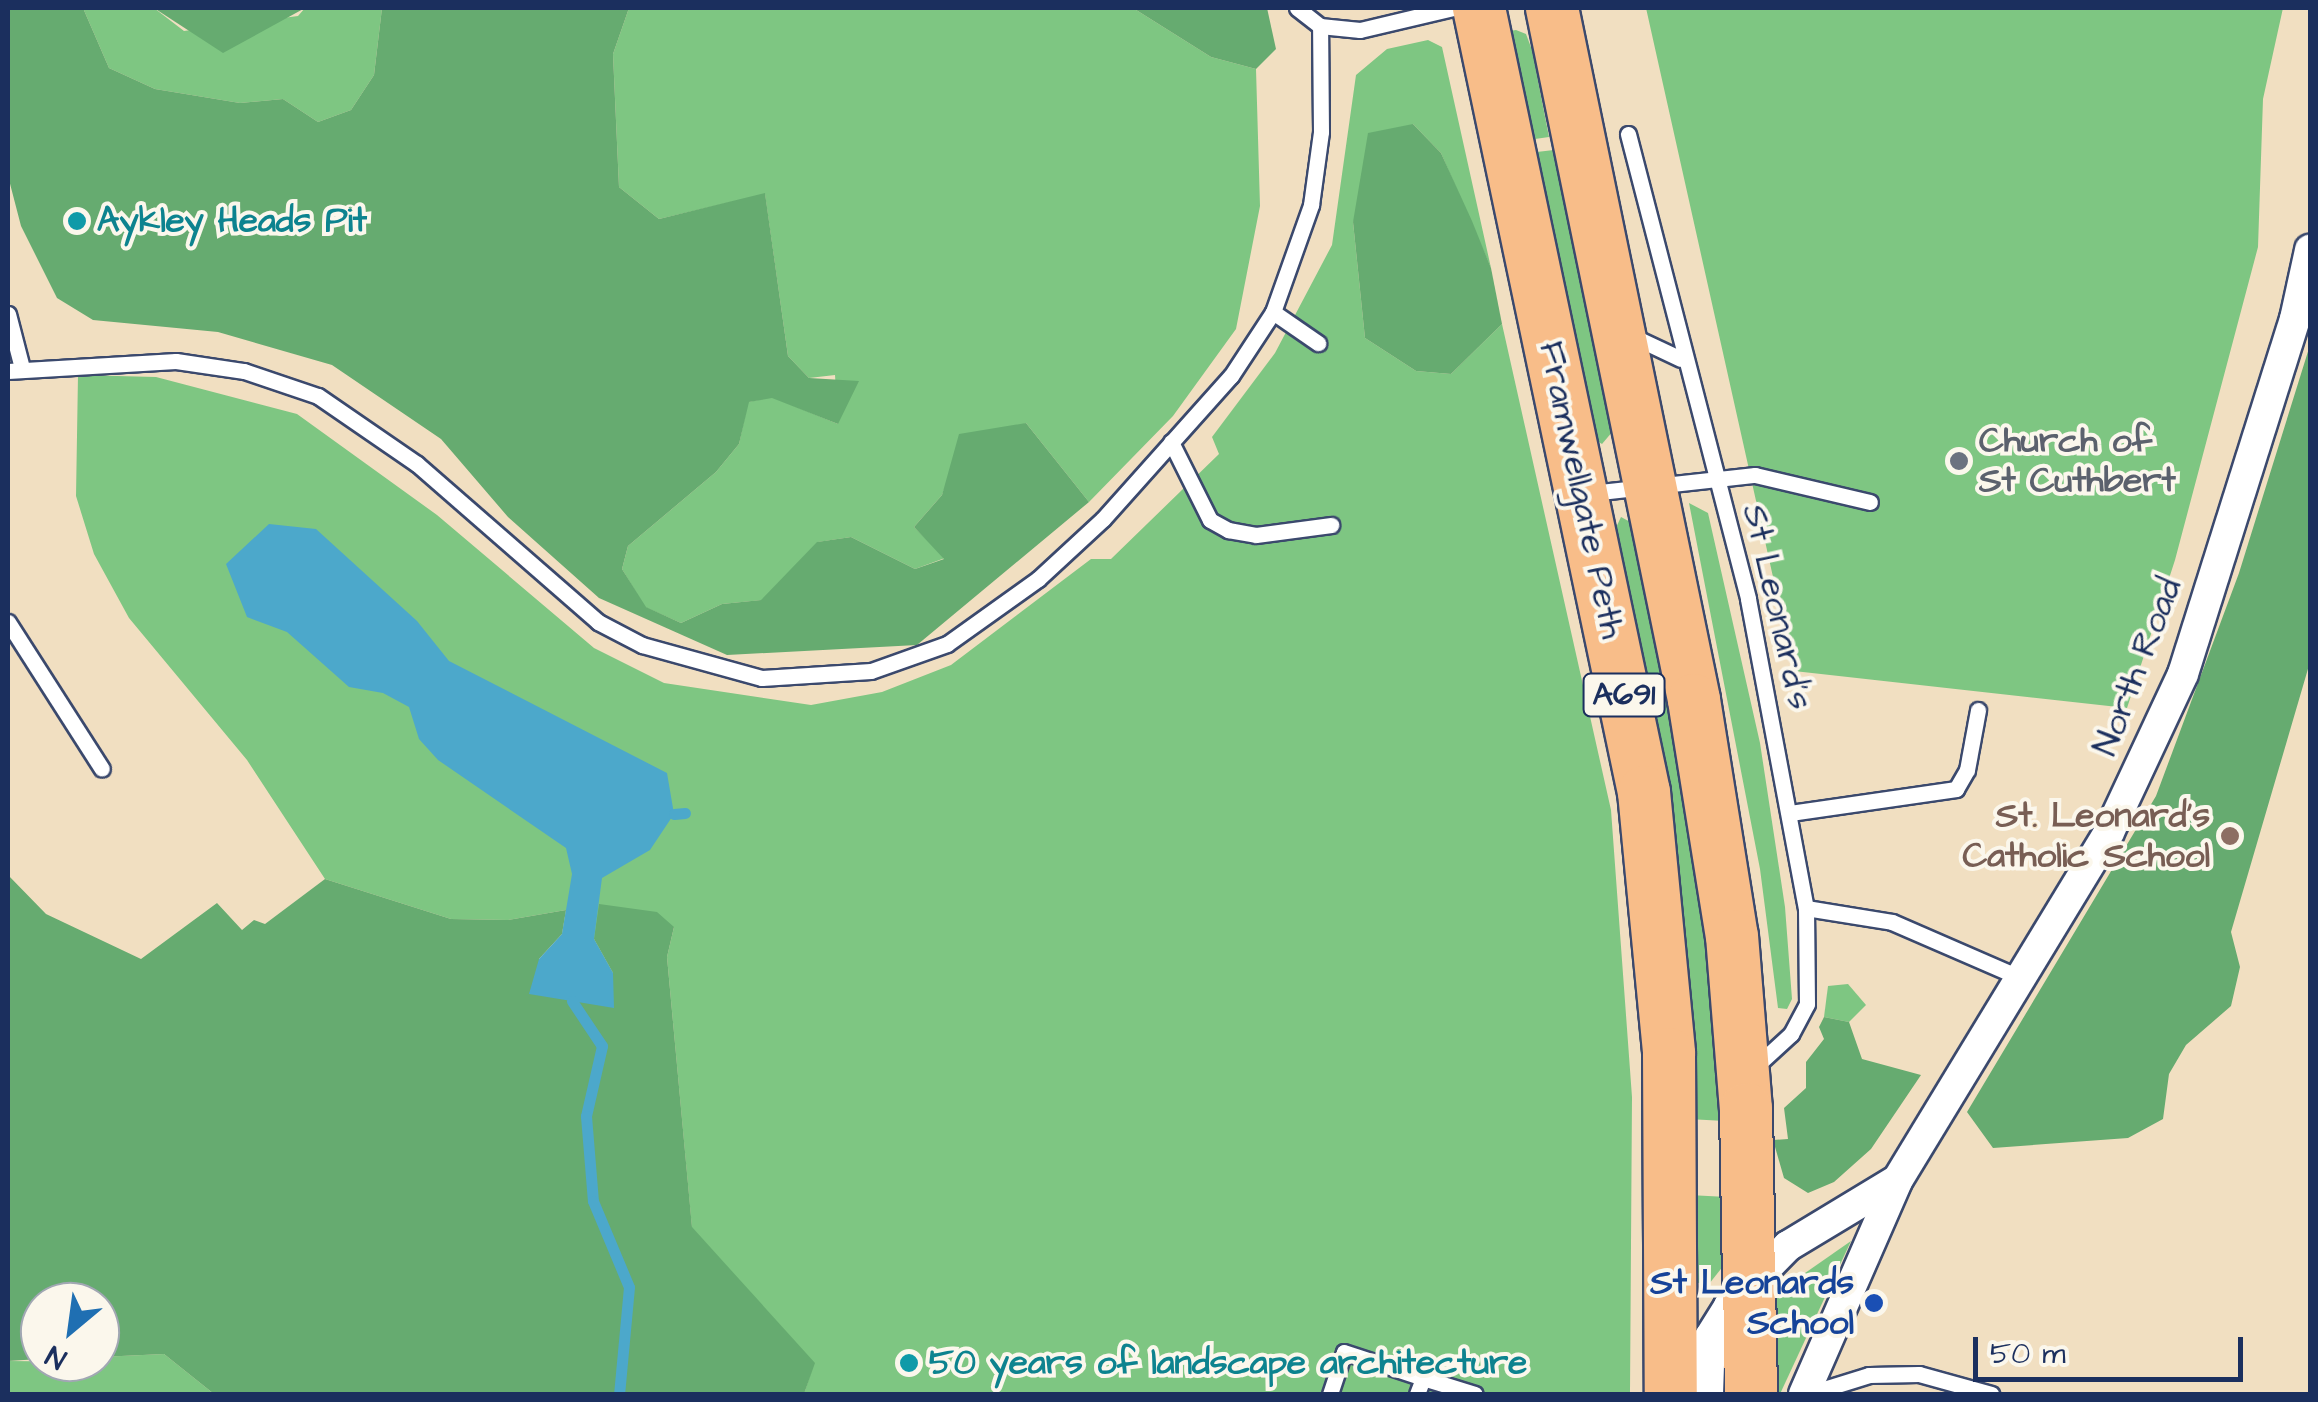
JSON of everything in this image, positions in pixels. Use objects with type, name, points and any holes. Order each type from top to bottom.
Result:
[{"type":"highway","name":"Framwellgate Peth","points":[[1479,8],[1644,792],[1665,976],[1671,1394]]},
{"type":"highway","name":"Framwellgate Peth","points":[[1552,8],[1716,820],[1743,1077],[1751,1394]]},
{"type":"street","name":"North Road","points":[[1806,1394],[1896,1180],[2122,808],[2182,674],[2295,319],[2310,250]]},
{"type":"street","name":"North Road","points":[[1708,1394],[1712,1328],[1750,1284],[1788,1246],[1843,1219],[1896,1180]]},
{"type":"lane","points":[[1297,8],[1320,26],[1360,30],[1454,8]]},
{"type":"lane","points":[[8,314],[15,369],[176,361],[244,371],[318,396],[417,464],[598,622],[642,646],[762,678],[871,670],[947,644],[1038,579],[1231,376],[1273,312],[1311,206],[1322,117],[1320,26]]},
{"type":"lane","name":"St Leonard's","points":[[1628,134],[1681,358],[1716,476],[1790,813],[1806,908],[1810,984],[1803,1018],[1743,1077]]},
{"type":"lane","points":[[1273,312],[1318,343]]},
{"type":"lane","points":[[1616,330],[1681,358]]},
{"type":"lane","points":[[1171,442],[1210,520],[1228,530],[1256,535],[1331,525]]},
{"type":"lane","points":[[1582,494],[1716,476],[1755,475],[1870,502]]},
{"type":"lane","points":[[8,622],[102,769]]},
{"type":"lane","points":[[1790,813],[1956,789],[1967,770],[1978,710]]},
{"type":"lane","points":[[1806,908],[1892,922],[2022,978]]},
{"type":"lane","points":[[1330,1394],[1344,1352],[1474,1394]]},
{"type":"lane","points":[[1806,1394],[1869,1375],[1919,1374],[1990,1394]]},
{"type":"lane","points":[[1418,1394],[1423,1378]]},
{"type":"green space","points":[[8,8],[83,8],[109,68],[155,89],[240,103],[283,99],[318,122],[351,110],[374,75],[382,8],[629,8],[613,54],[619,187],[659,219],[765,193],[788,356],[809,378],[859,381],[838,424],[772,398],[749,402],[739,444],[716,472],[628,546],[622,569],[646,607],[681,623],[722,604],[761,600],[817,542],[851,537],[915,569],[944,559],[914,527],[942,495],[959,434],[1026,423],[1089,502],[917,645],[727,655],[599,598],[508,517],[441,439],[332,365],[218,332],[93,320],[57,298],[21,226],[8,176]]},
{"type":"green space","points":[[83,8],[154,8],[184,31],[298,16],[305,8],[382,8],[374,75],[351,110],[318,122],[283,99],[240,103],[155,89],[109,68]]},
{"type":"green space","points":[[154,8],[305,8],[223,53]]},
{"type":"green space","points":[[629,8],[1133,8],[1211,57],[1256,69],[1260,206],[1236,329],[1173,416],[1089,502],[1026,423],[954,462],[942,495],[914,527],[945,558],[915,569],[851,537],[818,542],[762,600],[722,604],[681,623],[645,607],[622,569],[628,546],[716,472],[739,444],[748,402],[772,397],[838,424],[835,375],[809,378],[788,356],[765,194],[659,219],[619,187],[613,54]]},
{"type":"green space","points":[[1133,8],[1267,8],[1276,49],[1256,69],[1211,57]]},
{"type":"green space","points":[[1646,8],[2283,8],[2263,99],[2258,247],[2175,560],[2127,708],[1794,671]]},
{"type":"green space","points":[[1510,31],[1526,34],[1532,50],[1549,137],[1528,140]]},
{"type":"green space","points":[[1428,40],[1442,47],[1491,268],[1441,153],[1413,124],[1353,222],[1365,338],[1416,371],[1451,374],[1502,324],[1611,810],[1632,1097],[1630,1394],[804,1394],[814,1363],[692,1228],[667,957],[674,927],[594,939],[613,973],[614,1008],[529,994],[562,934],[566,910],[508,920],[451,919],[325,879],[247,760],[129,618],[94,554],[76,496],[78,375],[156,377],[297,414],[437,515],[594,648],[664,683],[811,705],[882,692],[951,665],[1091,559],[1111,559],[1219,454],[1212,437],[1275,353],[1332,245],[1356,75],[1387,49]]},
{"type":"green space","points":[[1413,124],[1441,153],[1472,221],[1491,268],[1502,324],[1451,374],[1416,371],[1365,338],[1353,222],[1368,133]]},
{"type":"green space","points":[[1554,150],[1613,431],[1602,444],[1594,439],[1528,153]]},
{"type":"green space","points":[[2310,345],[2310,662],[2231,932],[2240,967],[2231,1006],[2186,1045],[2169,1074],[2163,1119],[2128,1138],[1993,1148],[1967,1112],[2156,796],[2239,573]]},
{"type":"green space","points":[[1689,503],[1708,513],[1760,743],[1785,907],[1792,999],[1787,1009],[1778,1008],[1760,869]]},
{"type":"green space","points":[[1621,517],[1634,524],[1703,882],[1725,1121],[1688,1119],[1613,534]]},
{"type":"green space","points":[[8,875],[46,914],[141,959],[217,903],[242,930],[254,920],[265,924],[325,879],[451,919],[508,920],[566,910],[562,934],[539,959],[613,1007],[613,973],[594,939],[599,904],[657,912],[674,927],[667,957],[692,1227],[815,1363],[804,1394],[214,1394],[164,1354],[120,1356],[120,1282],[20,1282],[20,1360],[8,1361]]},
{"type":"green space","points":[[1848,984],[1866,1005],[1849,1022],[1824,1017],[1828,986]]},
{"type":"green space","points":[[1824,1017],[1849,1022],[1862,1059],[1921,1075],[1871,1149],[1834,1182],[1808,1193],[1784,1178],[1773,1140],[1788,1139],[1784,1108],[1806,1088],[1806,1062],[1824,1039],[1819,1027]]},
{"type":"green space","points":[[1689,1195],[1727,1197],[1728,1260],[1709,1284],[1690,1282]]},
{"type":"green space","points":[[1851,1241],[1780,1394],[1769,1394],[1772,1305],[1785,1287]]},
{"type":"green space","points":[[164,1354],[214,1394],[8,1394],[8,1361],[20,1361],[20,1382],[120,1382],[120,1356]]},
{"type":"water","points":[[269,524],[316,529],[417,621],[449,661],[667,773],[674,814],[650,850],[602,878],[594,939],[613,973],[614,1008],[529,994],[539,959],[562,934],[572,874],[566,848],[438,760],[419,739],[409,707],[383,693],[349,687],[287,632],[247,617],[226,564]]},
{"type":"waterway","points":[[674,814],[685,813]]},
{"type":"waterway","points":[[572,1001],[602,1046],[586,1116],[593,1201],[629,1287],[619,1394]]},
{"type":"place","name":"Aykley Heads Pit","points":[[77,221]]},
{"type":"place","name":"Church of St Cuthbert","points":[[1959,461]]},
{"type":"place","name":"St. Leonard's Catholic School","points":[[2230,836]]},
{"type":"place","name":"St Leonards School","points":[[1874,1303]]},
{"type":"place","name":"50 years of landscape architecture","points":[[909,1363]]}]
